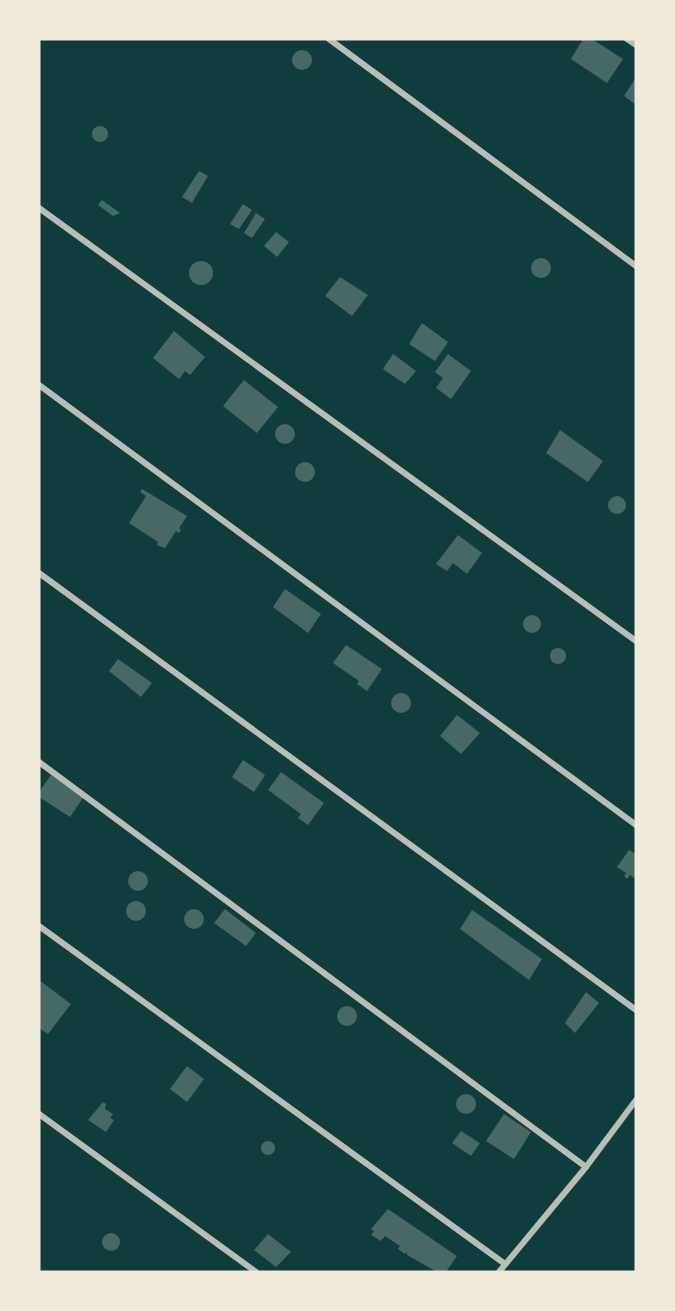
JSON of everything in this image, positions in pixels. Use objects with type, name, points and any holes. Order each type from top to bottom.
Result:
[{"type":"street","points":[[329,39],[636,266]]},
{"type":"street","points":[[627,39],[636,45]]},
{"type":"street","points":[[39,208],[636,641]]},
{"type":"street","points":[[39,385],[636,825]]},
{"type":"street","points":[[39,573],[636,1010]]},
{"type":"street","points":[[39,762],[586,1167]]},
{"type":"street","points":[[39,926],[505,1264]]},
{"type":"street","points":[[499,1272],[586,1167],[636,1101]]},
{"type":"street","points":[[39,1114],[256,1272]]},
{"type":"building","points":[[583,39],[592,39],[623,59],[607,83],[571,59]]},
{"type":"building","points":[[302,50],[309,53],[312,60],[309,67],[302,70],[295,67],[292,60],[295,53]]},
{"type":"building","points":[[636,77],[636,105],[624,96]]},
{"type":"building","points":[[97,126],[103,126],[108,134],[106,140],[97,142],[92,137],[92,131]]},
{"type":"building","points":[[199,171],[208,176],[192,203],[182,197]]},
{"type":"building","points":[[102,200],[120,213],[113,216],[98,205]]},
{"type":"building","points":[[243,204],[252,210],[239,229],[230,224]]},
{"type":"building","points":[[256,213],[265,219],[252,238],[244,233]]},
{"type":"building","points":[[276,232],[289,242],[277,257],[264,246]]},
{"type":"building","points":[[541,258],[548,261],[551,268],[548,275],[541,278],[534,275],[531,268],[534,261]]},
{"type":"building","points":[[201,261],[210,264],[213,273],[210,282],[201,285],[192,282],[189,273],[192,264]]},
{"type":"building","points":[[340,277],[368,295],[352,316],[325,296]]},
{"type":"building","points":[[422,323],[448,342],[435,361],[409,344]]},
{"type":"building","points":[[174,331],[205,357],[190,375],[185,371],[179,379],[153,358]]},
{"type":"building","points":[[393,354],[416,371],[405,384],[383,369]]},
{"type":"building","points":[[448,354],[471,371],[451,399],[436,388],[443,378],[435,372]]},
{"type":"building","points":[[244,380],[278,407],[257,433],[223,406]]},
{"type":"building","points":[[285,424],[292,427],[295,434],[292,441],[285,444],[278,441],[275,434],[278,427]]},
{"type":"building","points":[[560,430],[603,461],[588,482],[546,453]]},
{"type":"building","points":[[305,462],[312,465],[315,472],[312,479],[305,482],[298,479],[295,472],[298,465]]},
{"type":"building","points":[[142,489],[187,516],[179,528],[181,530],[179,533],[176,531],[165,548],[157,545],[158,542],[129,523],[146,496],[140,492]]},
{"type":"building","points":[[617,496],[623,499],[626,505],[623,511],[617,514],[611,511],[608,505],[611,499]]},
{"type":"building","points":[[458,535],[482,553],[467,574],[453,563],[447,571],[436,564]]},
{"type":"building","points":[[285,589],[321,614],[308,633],[273,607]]},
{"type":"building","points":[[532,615],[539,617],[541,624],[539,631],[532,633],[525,631],[523,624],[525,617]]},
{"type":"building","points":[[346,645],[382,669],[367,691],[357,684],[359,681],[333,663]]},
{"type":"building","points":[[558,648],[564,650],[566,656],[564,662],[558,664],[552,662],[550,656],[552,650]]},
{"type":"building","points":[[118,659],[152,683],[141,697],[109,671]]},
{"type":"building","points":[[401,693],[408,696],[411,703],[408,710],[401,713],[394,710],[391,703],[394,696]]},
{"type":"building","points":[[457,715],[480,733],[461,754],[440,736]]},
{"type":"building","points":[[243,760],[265,775],[254,792],[232,777]]},
{"type":"building","points":[[281,772],[324,803],[308,825],[298,818],[301,814],[268,790]]},
{"type":"building","points":[[51,775],[83,798],[70,817],[39,797],[39,792]]},
{"type":"building","points":[[629,850],[636,854],[636,879],[630,875],[627,879],[624,876],[626,873],[617,867]]},
{"type":"building","points":[[138,871],[145,874],[148,881],[145,888],[138,891],[131,888],[128,881],[131,874]]},
{"type":"building","points":[[136,901],[143,904],[146,911],[143,918],[136,921],[129,918],[126,911],[129,904]]},
{"type":"building","points":[[194,909],[201,912],[204,919],[201,926],[194,929],[187,926],[184,919],[187,912]]},
{"type":"building","points":[[225,909],[256,933],[246,946],[214,923]]},
{"type":"building","points":[[472,910],[542,959],[529,980],[460,929]]},
{"type":"building","points":[[39,980],[71,1004],[48,1034],[39,1028]]},
{"type":"building","points":[[586,992],[599,1003],[575,1033],[565,1023]]},
{"type":"building","points":[[347,1006],[354,1009],[357,1016],[354,1023],[347,1026],[340,1023],[337,1016],[340,1009]]},
{"type":"building","points":[[187,1066],[204,1079],[187,1102],[170,1089]]},
{"type":"building","points":[[466,1094],[473,1097],[476,1104],[473,1111],[466,1114],[459,1111],[456,1104],[459,1097]]},
{"type":"building","points":[[103,1102],[106,1104],[105,1109],[113,1114],[110,1118],[114,1120],[106,1132],[88,1120]]},
{"type":"building","points":[[504,1114],[531,1132],[514,1159],[486,1141]]},
{"type":"building","points":[[461,1131],[480,1143],[471,1156],[452,1143]]},
{"type":"building","points":[[265,1141],[271,1141],[275,1148],[271,1155],[265,1155],[261,1151],[261,1145]]},
{"type":"building","points":[[388,1209],[457,1256],[446,1272],[437,1272],[407,1255],[407,1252],[405,1254],[398,1249],[400,1246],[385,1236],[381,1241],[371,1235],[374,1231],[371,1229]]},
{"type":"building","points":[[111,1233],[117,1236],[120,1242],[117,1248],[111,1251],[105,1248],[102,1242],[105,1236]]},
{"type":"building","points":[[268,1234],[291,1252],[276,1267],[254,1250]]}]
